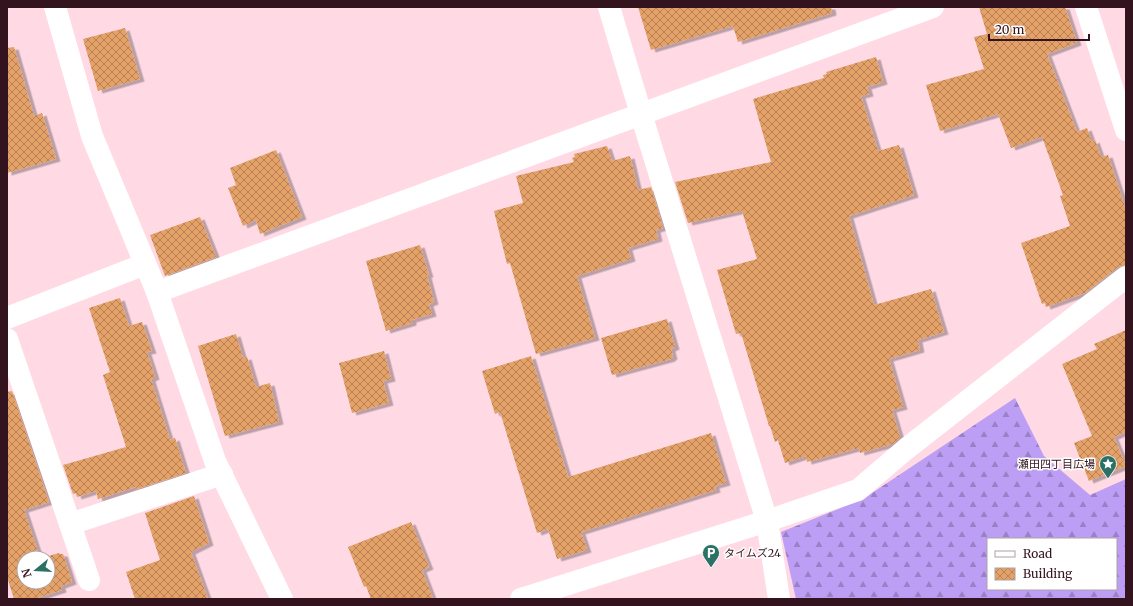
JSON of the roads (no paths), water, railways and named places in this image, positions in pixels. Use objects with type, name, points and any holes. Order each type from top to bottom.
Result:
[{"type":"street","points":[[55,7],[92,136],[157,292],[215,461],[282,599]]},
{"type":"street","points":[[609,7],[767,521],[779,599]]},
{"type":"street","points":[[157,292],[933,7]]},
{"type":"street","points":[[1086,7],[1126,130]]},
{"type":"street","points":[[7,318],[145,264]]},
{"type":"street","points":[[521,599],[767,521],[858,490],[906,449],[1126,277]]},
{"type":"street","points":[[7,339],[89,580]]},
{"type":"street","points":[[70,524],[222,474]]},
{"type":"place","name":"瀬田四丁目広場","points":[[1108,479]]},
{"type":"place","name":"タイムズ24","points":[[711,568]]}]
